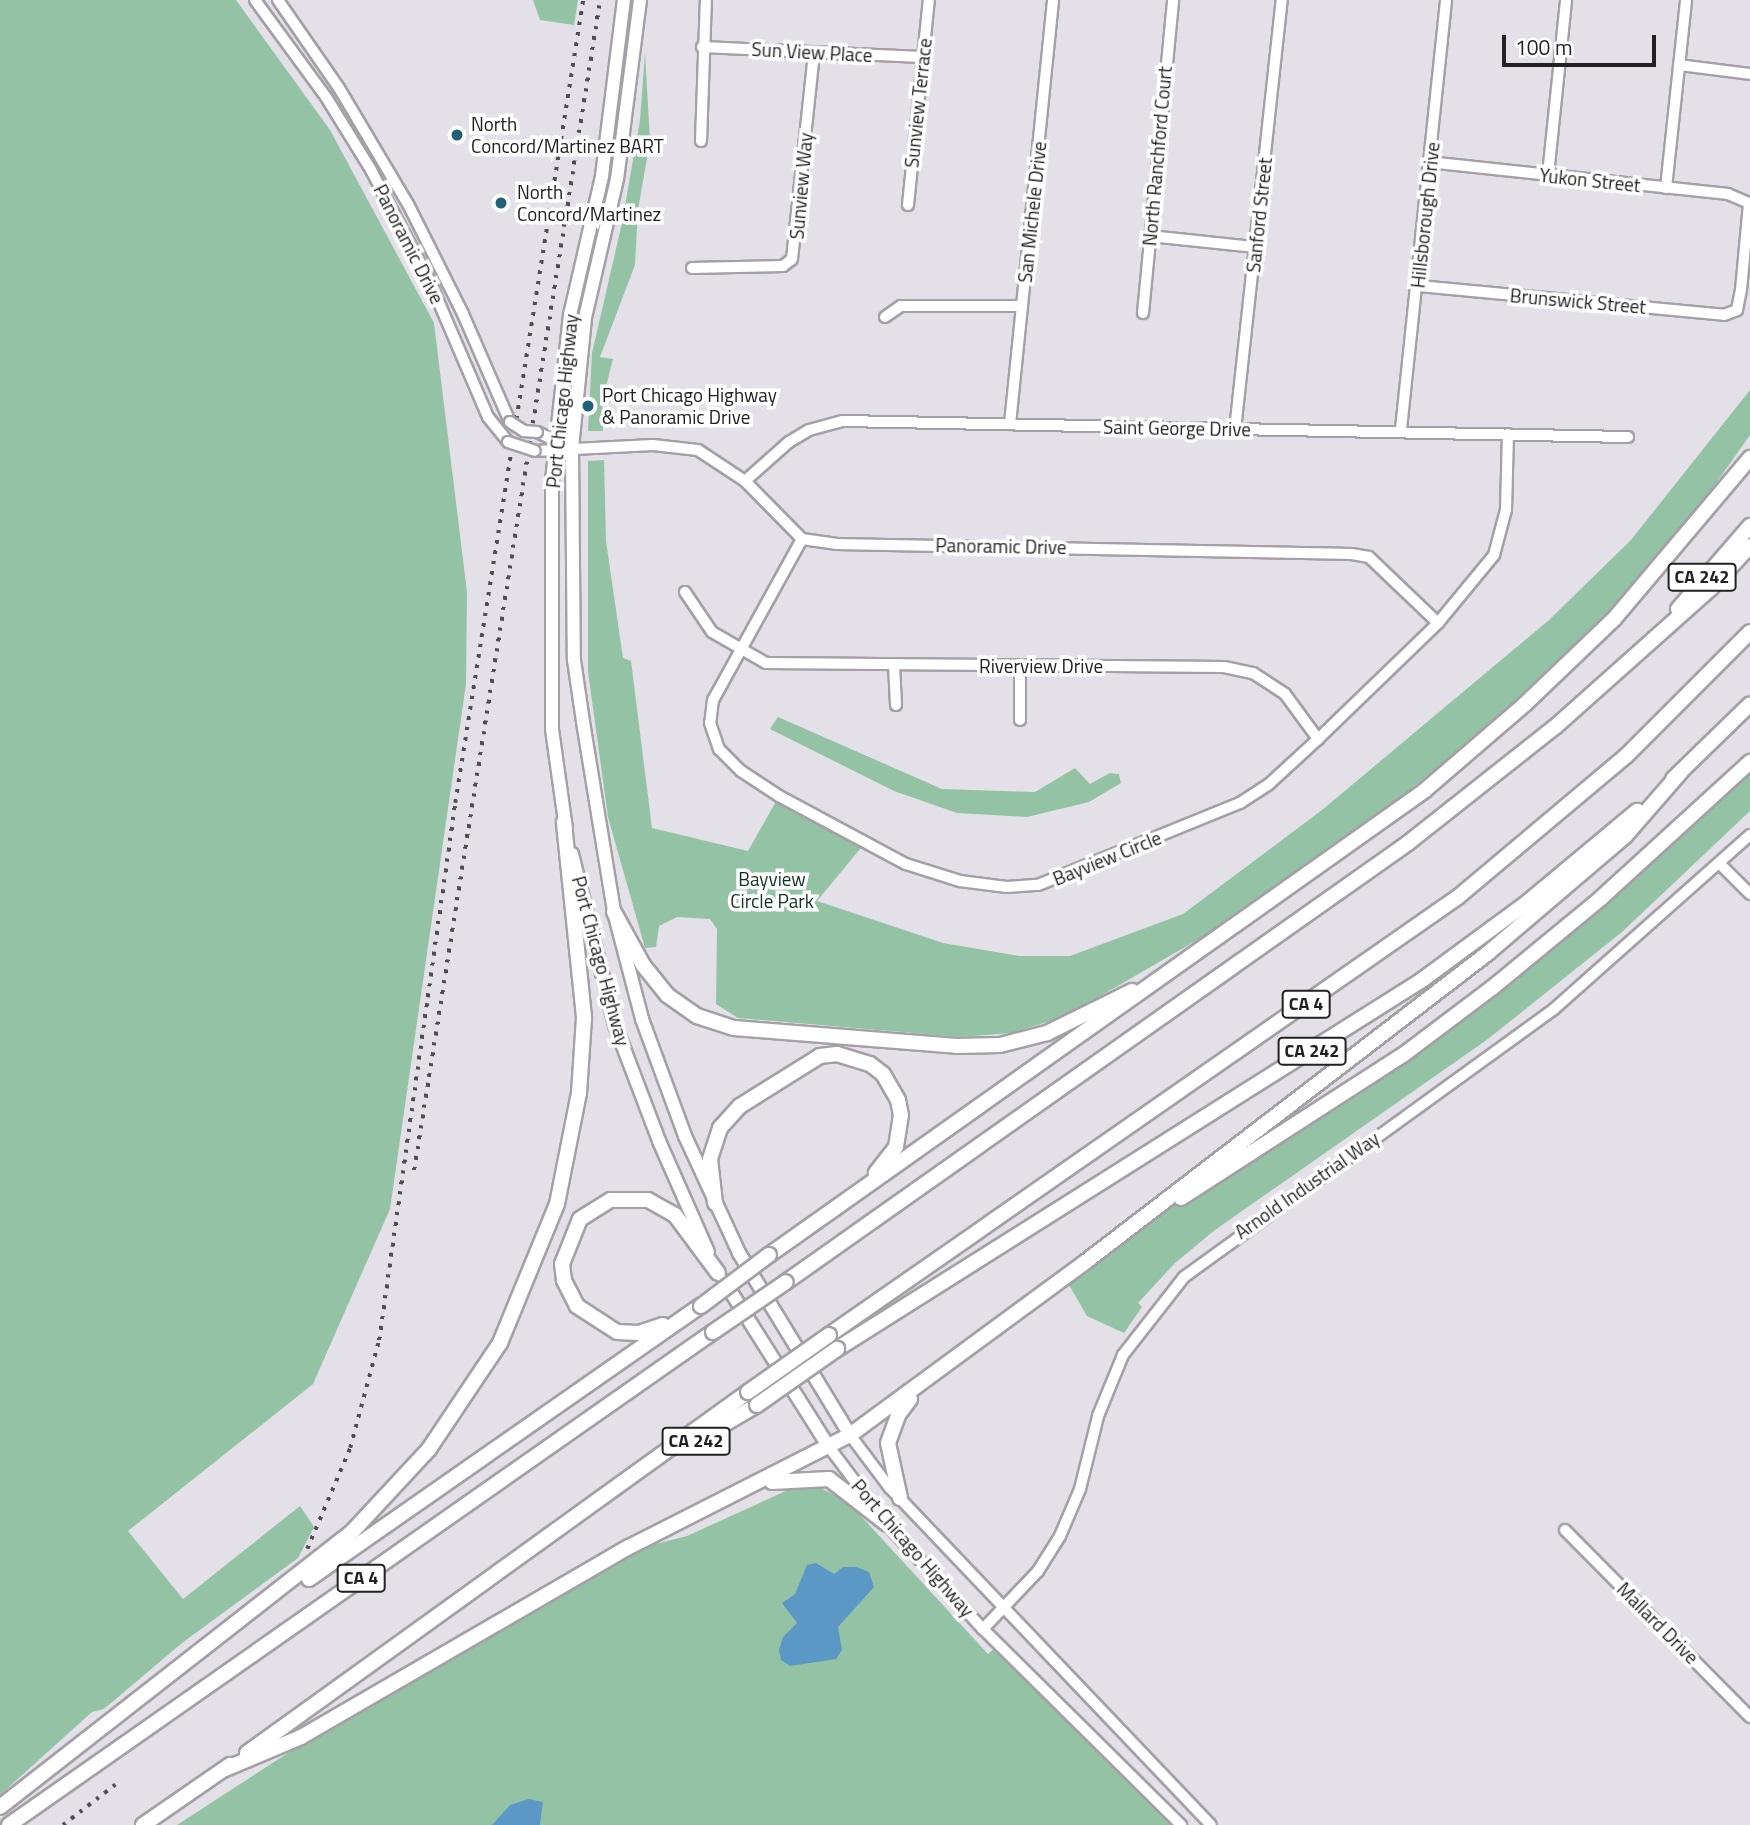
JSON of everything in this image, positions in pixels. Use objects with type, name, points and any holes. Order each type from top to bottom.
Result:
[{"type":"highway","points":[[177,1666],[700,1303],[723,1278],[769,1255],[1249,918],[1413,799],[1525,705],[1614,619],[1750,458]]},
{"type":"highway","name":"CA 242","points":[[1659,633],[1750,526]]},
{"type":"highway","name":"CA 4","points":[[9,1825],[1376,867],[1546,735],[1712,588],[1750,547]]},
{"type":"highway","name":"CA 4","points":[[143,1825],[635,1477],[748,1392],[1458,897],[1626,756],[1750,632]]},
{"type":"highway","name":"CA 242","points":[[635,1477],[757,1405],[837,1349],[1422,980],[1581,860],[1680,773],[1750,704]]},
{"type":"highway","points":[[1084,1263],[1403,1055],[1483,995],[1601,898],[1750,762]]},
{"type":"highway","points":[[225,1769],[301,1737],[629,1547],[850,1435],[941,1372],[1534,915],[1625,836],[1680,773]]},
{"type":"highway","points":[[0,1807],[177,1666],[322,1557],[377,1507],[456,1415],[518,1308],[557,1203],[573,1132],[583,1056],[584,1017],[564,822]]},
{"type":"highway","points":[[614,912],[653,981],[697,1016],[760,1031],[978,1047],[1023,1041],[1070,1024],[1142,986],[1249,918]]},
{"type":"highway","points":[[715,1203],[709,1175],[712,1143],[729,1116],[803,1063],[837,1054],[855,1058],[883,1074],[898,1100],[901,1115],[895,1147],[887,1161],[842,1204]]},
{"type":"highway","points":[[700,1303],[648,1331],[627,1334],[600,1324],[577,1306],[564,1280],[562,1264],[571,1232],[593,1208],[611,1200],[648,1200],[674,1215],[723,1278]]},
{"type":"highway","points":[[900,1498],[888,1443],[907,1401],[941,1372]]},
{"type":"highway","points":[[758,1483],[829,1479],[887,1524]]},
{"type":"main road","name":"Port Chicago Highway","points":[[624,0],[602,176],[570,315],[555,452],[552,729],[564,822],[615,1025],[668,1163],[723,1278],[829,1447]]},
{"type":"main road","name":"Port Chicago Highway","points":[[640,0],[617,179],[585,318],[572,448],[574,660],[614,912],[642,1019],[685,1136],[739,1253],[850,1435]]},
{"type":"street","name":"Panoramic Drive","points":[[254,0],[326,97],[371,170],[431,284],[488,417],[508,442],[535,451],[555,452],[572,448],[682,447],[713,457],[745,481],[802,539],[836,544],[1328,550],[1369,557],[1438,623]]},
{"type":"street","name":"Panoramic Drive","points":[[278,0],[339,88],[408,204],[463,314],[509,422],[524,431],[558,438],[572,448]]},
{"type":"street","points":[[701,141],[702,47],[706,0]]},
{"type":"street","name":"Sunview Terrace","points":[[908,205],[929,0]]},
{"type":"street","name":"San Michele Drive","points":[[1010,424],[1053,0]]},
{"type":"street","name":"North Ranchford Court","points":[[1143,313],[1173,0]]},
{"type":"street","name":"Sanford Street","points":[[1235,430],[1282,0]]},
{"type":"street","name":"Hillsborough Drive","points":[[1401,429],[1419,286],[1446,0]]},
{"type":"street","points":[[1548,175],[1566,0]]},
{"type":"street","points":[[1666,188],[1686,0]]},
{"type":"street","name":"Sun View Place","points":[[702,47],[922,57]]},
{"type":"street","name":"Sunview Way","points":[[692,268],[783,266],[792,259],[814,53]]},
{"type":"street","points":[[1679,65],[1750,74]]},
{"type":"street","name":"Yukon Street","points":[[1431,162],[1728,194],[1749,203]]},
{"type":"street","name":"Brunswick Street","points":[[1419,286],[1724,315],[1737,310],[1749,203]]},
{"type":"street","points":[[1150,236],[1255,247]]},
{"type":"street","points":[[885,317],[901,306],[1022,306]]},
{"type":"street","name":"Saint George Drive","points":[[745,481],[789,442],[809,430],[843,421],[1235,430],[1401,429],[1628,438]]},
{"type":"street","name":"Bayview Circle","points":[[802,539],[739,647],[713,701],[713,737],[727,759],[779,796],[864,843],[906,863],[960,881],[1007,887],[1060,879],[1240,803],[1268,785],[1438,623],[1483,571],[1503,535],[1508,434]]},
{"type":"street","name":"Riverview Drive","points":[[685,592],[712,632],[766,663],[1224,667],[1253,673],[1285,694],[1318,739]]},
{"type":"street","points":[[894,665],[896,705]]},
{"type":"street","points":[[1020,666],[1020,720]]},
{"type":"street","name":"Arnold Industrial Way","points":[[983,1629],[1038,1571],[1060,1536],[1123,1355],[1184,1277],[1554,1009],[1721,864],[1750,835]]},
{"type":"street","points":[[1721,864],[1750,894]]},
{"type":"street","name":"Port Chicago Highway","points":[[850,1435],[900,1498],[1211,1825]]},
{"type":"street","name":"Port Chicago Highway","points":[[829,1447],[887,1524],[983,1629],[1181,1825]]},
{"type":"street","name":"Mallard Drive","points":[[1565,1530],[1750,1717]]},
{"type":"green space","points":[[0,0],[236,0],[330,130],[434,323],[467,592],[466,684],[390,1209],[313,1384],[128,1531],[183,1599],[300,1506],[314,1527],[298,1558],[182,1643],[104,1709],[92,1712],[0,1795]]},
{"type":"green space","points":[[533,0],[578,0],[574,25],[540,20]]},
{"type":"green space","points":[[645,52],[650,141],[638,210],[635,265],[600,357],[613,359],[602,402],[603,431],[588,431],[592,353],[622,223],[640,120]]},
{"type":"green space","name":"Bayview Circle Park","points":[[1750,390],[1750,435],[1700,506],[1614,607],[1510,710],[1360,829],[1218,928],[1064,1017],[1011,1033],[960,1037],[738,1018],[716,1004],[717,929],[710,919],[677,917],[659,926],[656,947],[645,948],[608,817],[588,672],[588,461],[604,460],[606,541],[623,658],[631,661],[652,828],[748,851],[779,796],[865,843],[817,901],[943,943],[1019,956],[1070,956],[1183,914],[1322,810],[1549,620],[1631,540]]},
{"type":"green space","points":[[778,717],[942,789],[1035,792],[1075,768],[1090,784],[1110,773],[1119,774],[1121,783],[1089,802],[1027,817],[957,813],[894,791],[770,729]]},
{"type":"green space","points":[[1750,762],[1750,811],[1622,932],[1488,1039],[1215,1230],[1175,1263],[1138,1303],[1142,1307],[1124,1333],[1087,1316],[1065,1278],[1492,988]]},
{"type":"green space","points":[[801,1484],[815,1485],[848,1502],[988,1654],[999,1644],[1181,1825],[177,1825],[308,1740],[644,1547],[687,1536]]},
{"type":"water","points":[[816,1563],[834,1574],[843,1567],[856,1567],[869,1572],[874,1587],[838,1627],[842,1650],[836,1659],[790,1666],[781,1660],[779,1650],[783,1637],[797,1623],[782,1603],[795,1594],[807,1565]]},
{"type":"water","points":[[529,1799],[543,1802],[540,1825],[492,1825],[510,1805]]},
{"type":"railway","points":[[307,1549],[350,1448],[379,1340],[455,803],[583,0]]},
{"type":"railway","points":[[414,1170],[600,0]]},
{"type":"railway","points":[[63,1825],[120,1781]]},
{"type":"place","name":"North Concord/Martinez BART","points":[[457,135]]},
{"type":"place","name":"North Concord/Martinez","points":[[501,203]]},
{"type":"place","name":"Port Chicago Highway & Panoramic Drive","points":[[588,406]]}]
